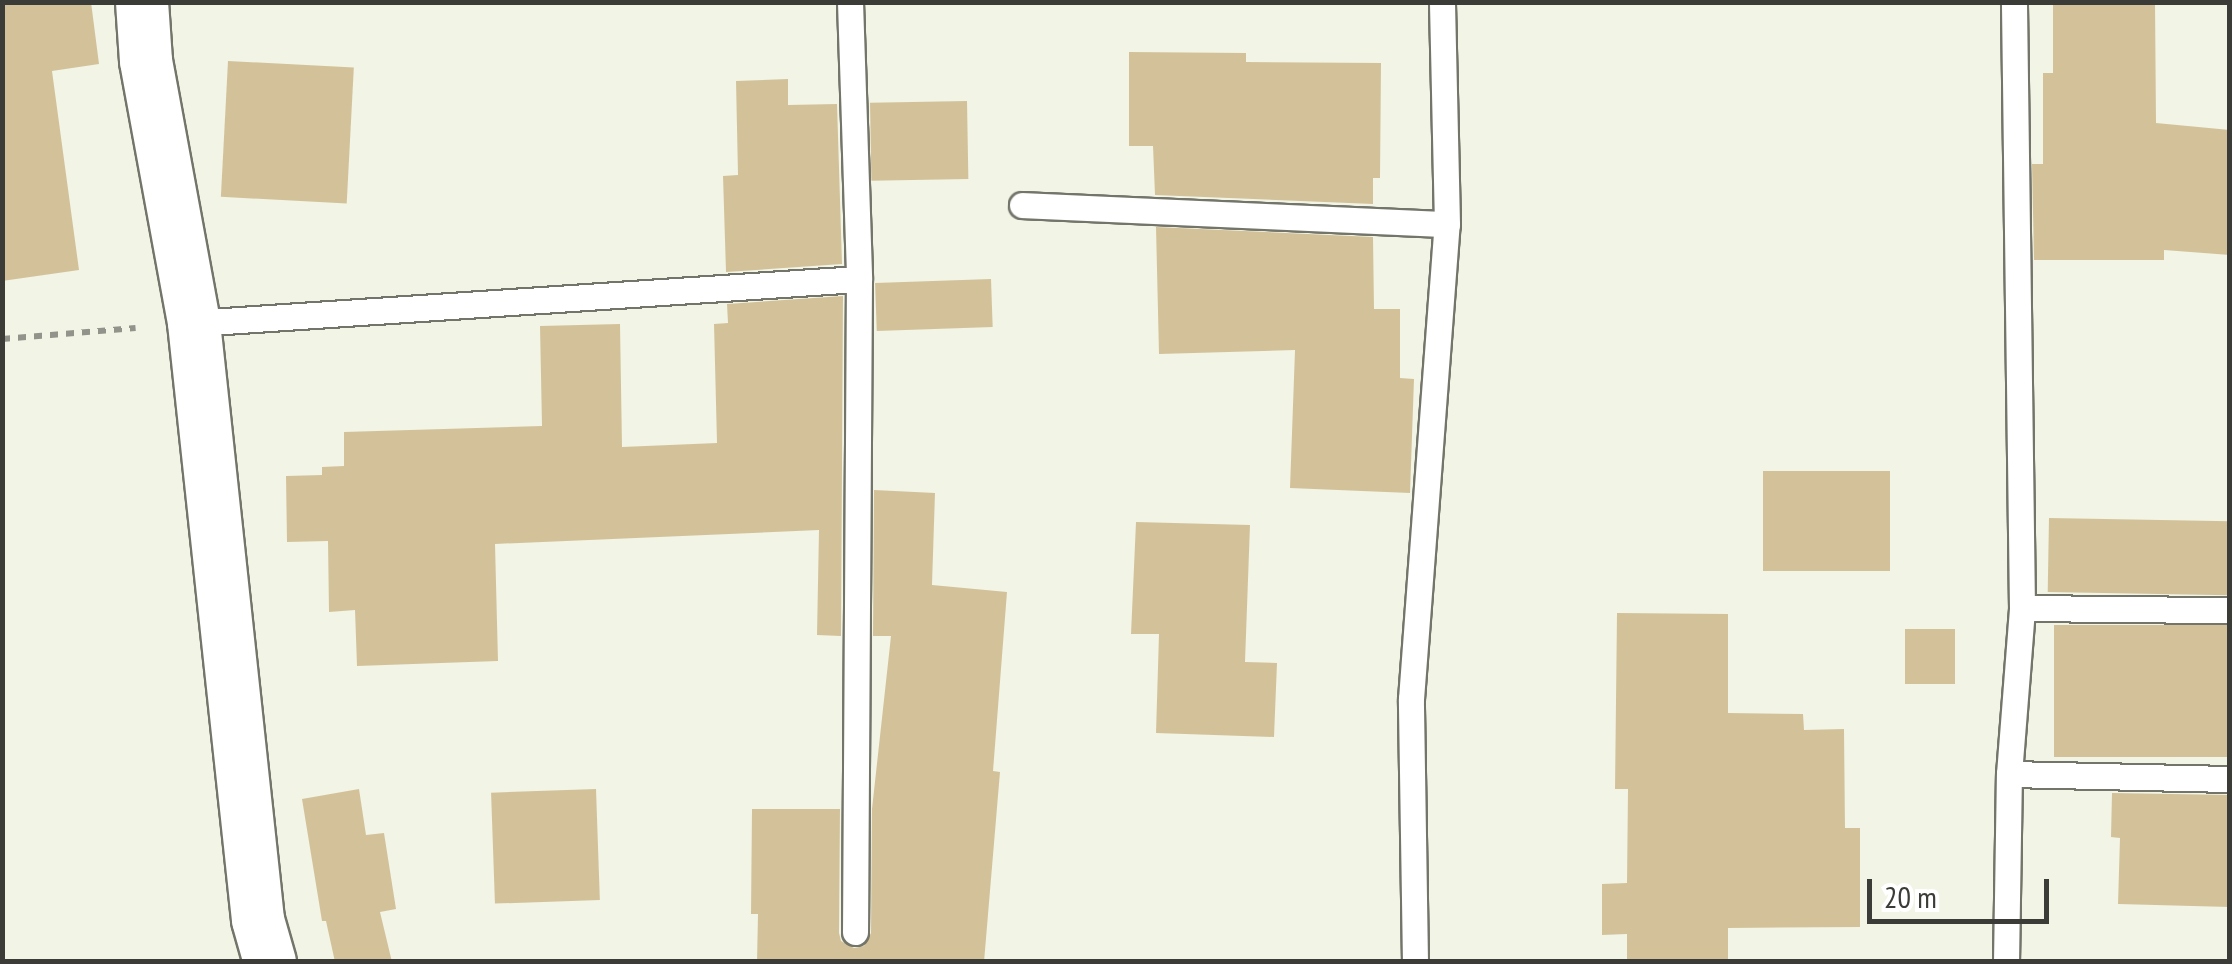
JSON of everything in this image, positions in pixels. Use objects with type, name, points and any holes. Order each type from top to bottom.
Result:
[{"type":"street","points":[[142,2],[146,61],[194,324],[258,920],[270,962]]},
{"type":"lane","points":[[850,2],[859,279],[855,932]]},
{"type":"lane","points":[[1415,962],[1411,699],[1447,224],[1442,2]]},
{"type":"lane","points":[[2006,962],[2010,774],[2022,608],[2014,2]]},
{"type":"lane","points":[[1022,205],[1447,224]]},
{"type":"lane","points":[[194,324],[859,279]]},
{"type":"lane","points":[[2022,608],[2230,610]]},
{"type":"lane","points":[[2010,774],[2230,779]]},
{"type":"path","points":[[2,339],[194,324]]},
{"type":"building","points":[[2,2],[91,2],[99,64],[52,71],[79,270],[2,281]]},
{"type":"building","points":[[2053,2],[2155,2],[2156,123],[2230,130],[2230,255],[2164,250],[2164,260],[2034,260],[2032,164],[2043,164],[2043,73],[2053,73]]},
{"type":"building","points":[[1129,52],[1246,53],[1246,62],[1381,63],[1380,178],[1373,178],[1373,204],[1155,195],[1153,146],[1129,146]]},
{"type":"building","points":[[228,61],[354,68],[347,203],[221,197]]},
{"type":"building","points":[[788,79],[788,105],[837,104],[842,264],[726,272],[723,176],[738,175],[736,81]]},
{"type":"building","points":[[967,101],[968,179],[871,181],[870,103]]},
{"type":"building","points":[[1156,227],[1373,237],[1374,309],[1400,309],[1400,378],[1414,379],[1410,493],[1290,488],[1295,350],[1159,354]]},
{"type":"building","points":[[991,279],[993,327],[877,331],[875,283]]},
{"type":"building","points":[[843,296],[841,636],[817,635],[819,530],[495,544],[498,661],[357,666],[355,610],[329,612],[328,541],[287,542],[286,476],[322,475],[322,467],[344,466],[344,432],[542,426],[540,326],[620,324],[622,447],[717,443],[714,324],[728,323],[727,304]]},
{"type":"building","points":[[1763,471],[1890,471],[1890,571],[1763,571]]},
{"type":"building","points":[[874,490],[935,493],[932,585],[1007,592],[993,771],[1000,772],[984,962],[757,962],[758,914],[751,914],[752,809],[840,809],[841,941],[854,948],[864,946],[871,933],[872,809],[891,636],[873,636]]},
{"type":"building","points":[[2049,518],[2230,521],[2229,595],[2048,592]]},
{"type":"building","points":[[1136,522],[1250,525],[1245,662],[1277,663],[1274,737],[1156,733],[1159,634],[1131,634]]},
{"type":"building","points":[[1617,613],[1728,614],[1728,713],[1803,714],[1804,730],[1844,729],[1845,828],[1860,828],[1860,927],[1728,928],[1728,962],[1627,962],[1627,934],[1602,935],[1602,884],[1627,883],[1628,789],[1615,789]]},
{"type":"building","points":[[2054,625],[2230,625],[2230,757],[2054,757]]},
{"type":"building","points":[[1905,629],[1955,629],[1955,684],[1905,684]]},
{"type":"building","points":[[359,789],[366,835],[384,833],[396,909],[380,912],[392,962],[335,962],[326,921],[322,921],[302,799]]},
{"type":"building","points":[[596,789],[600,900],[495,904],[491,793]]},
{"type":"building","points":[[2112,793],[2230,795],[2230,907],[2118,904],[2120,838],[2111,837]]}]
